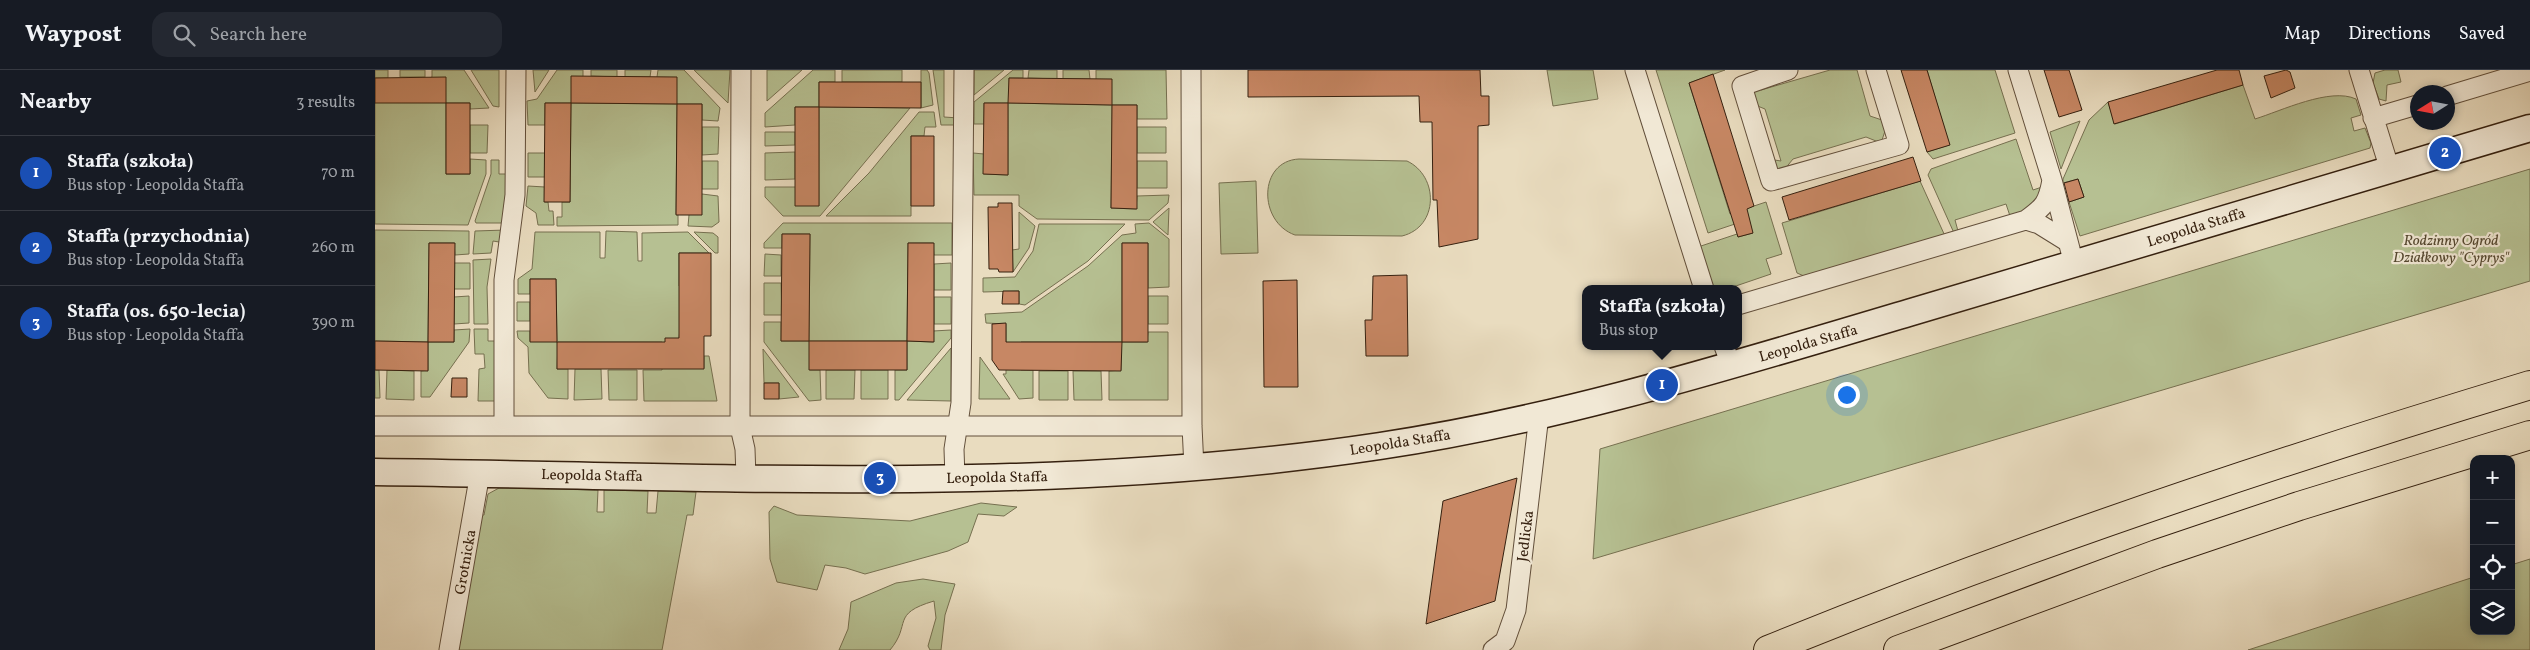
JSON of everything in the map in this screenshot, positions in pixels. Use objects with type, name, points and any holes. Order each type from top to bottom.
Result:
[{"type":"highway","points":[[1768,650],[2000,559],[2127,514],[2272,465],[2530,385]]},
{"type":"highway","points":[[1898,650],[2157,554],[2308,503],[2530,435]]},
{"type":"street","points":[[504,426],[504,280],[515,195],[516,70]]},
{"type":"street","points":[[741,70],[740,427],[745,449],[746,477]]},
{"type":"street","points":[[955,478],[954,449],[959,426],[964,70]]},
{"type":"street","points":[[1191,70],[1191,426],[1194,468]]},
{"type":"street","points":[[1635,70],[1703,285]]},
{"type":"street","points":[[1788,70],[1742,86],[1771,182],[1899,145],[1876,70]]},
{"type":"street","points":[[2018,70],[2052,180],[2071,253]]},
{"type":"street","points":[[2359,70],[2390,170]]},
{"type":"street","points":[[2455,94],[2530,71]]},
{"type":"street","points":[[2373,118],[2410,107]]},
{"type":"street","name":"Leopolda Staffa","points":[[375,472],[955,478],[1098,475],[1194,468],[1387,445],[1539,415],[1662,385],[1728,356],[2071,253],[2390,170],[2530,128]]},
{"type":"street","points":[[1742,304],[2026,220],[2041,208],[2048,199],[2052,180]]},
{"type":"street","points":[[2026,220],[2039,224],[2071,253]]},
{"type":"street","name":"Jedlicka","points":[[1493,650],[1505,641],[1516,610],[1539,415]]},
{"type":"street","points":[[375,426],[1191,426]]},
{"type":"street","name":"Grotnicka","points":[[449,650],[480,474]]},
{"type":"green space","points":[[375,70],[388,70],[388,78],[375,78]]},
{"type":"green space","points":[[400,70],[425,70],[425,77],[400,77]]},
{"type":"green space","points":[[432,70],[464,70],[489,108],[470,109],[470,103],[446,103],[446,174],[470,174],[470,159],[486,160],[486,174],[468,225],[375,224],[375,103],[432,77]]},
{"type":"green space","points":[[471,70],[499,70],[499,107],[493,106]]},
{"type":"green space","points":[[533,70],[549,70],[535,92]]},
{"type":"green space","points":[[557,70],[583,70],[583,76],[571,103],[545,103],[545,125],[528,125],[527,101],[537,99]]},
{"type":"green space","points":[[591,70],[617,70],[617,77],[591,76]]},
{"type":"green space","points":[[625,70],[651,70],[650,77],[625,77]]},
{"type":"green space","points":[[658,70],[684,70],[720,108],[718,121],[702,120],[702,104],[677,104],[676,214],[678,215],[678,225],[557,226],[557,217],[562,217],[562,202],[570,202],[571,103],[676,104],[657,77]]},
{"type":"green space","points":[[694,70],[730,70],[728,103]]},
{"type":"green space","points":[[767,70],[802,70],[767,101]]},
{"type":"green space","points":[[813,70],[835,70],[835,82],[819,82],[819,107],[795,107],[795,125],[765,127],[765,113]]},
{"type":"green space","points":[[842,70],[902,70],[902,82],[842,82]]},
{"type":"green space","points":[[921,70],[927,70],[929,73],[933,105],[921,108]]},
{"type":"green space","points":[[933,70],[944,70],[944,117],[959,118],[959,125],[941,125]]},
{"type":"green space","points":[[974,70],[1004,70],[974,95]]},
{"type":"green space","points":[[1013,70],[1023,70],[1023,78],[1009,78],[1009,103],[1111,105],[1096,79],[1096,70],[1166,70],[1167,119],[1137,119],[1137,105],[1112,105],[1111,208],[1136,209],[1137,196],[1169,195],[1168,203],[1149,220],[1037,219],[1019,206],[1019,195],[974,195],[973,153],[984,154],[984,174],[1008,175],[1008,103],[984,103],[984,124],[974,124],[974,102]]},
{"type":"green space","points":[[1029,70],[1057,70],[1057,79],[1028,78]]},
{"type":"green space","points":[[1063,70],[1089,70],[1090,79],[1063,79]]},
{"type":"green space","points":[[1547,70],[1593,70],[1598,99],[1553,106]]},
{"type":"green space","points":[[1656,70],[1725,70],[1689,83],[1730,214],[1766,202],[1782,254],[1766,259],[1771,274],[1739,285],[1710,285],[1698,247],[1737,234],[1738,237],[1753,233],[1735,224],[1708,233]]},
{"type":"green space","points":[[1830,70],[1857,70],[1870,116],[1888,122],[1881,143],[1866,137],[1793,159],[1784,170],[1775,170],[1768,159],[1781,161],[1765,109],[1750,103],[1751,89],[1760,85],[1761,90]]},
{"type":"green space","points":[[1927,70],[1995,70],[2015,133],[1933,159],[1927,152],[1949,145]]},
{"type":"green space","points":[[2385,70],[2398,70],[2401,82],[2387,85],[2386,101],[2379,99],[2373,83],[2375,73]]},
{"type":"green space","points":[[2243,85],[2255,119],[2305,101],[2319,98],[2345,96],[2356,99],[2361,115],[2351,118],[2354,131],[2365,128],[2371,143],[2370,148],[2080,236],[2069,202],[2084,197],[2078,179],[2063,183],[2063,179],[2089,120],[2108,102],[2115,124]]},
{"type":"green space","points":[[819,107],[910,108],[820,216],[783,216],[765,197],[765,187],[795,187],[819,206]]},
{"type":"green space","points":[[919,112],[934,112],[936,127],[925,127],[924,136],[911,136],[911,216],[826,216],[869,173]]},
{"type":"green space","points":[[2080,121],[2061,169],[2050,132]]},
{"type":"green space","points":[[470,125],[488,125],[487,153],[470,153]]},
{"type":"green space","points":[[702,127],[719,127],[718,154],[702,155]]},
{"type":"green space","points":[[1137,127],[1166,127],[1166,153],[1137,153]]},
{"type":"green space","points":[[765,132],[795,132],[795,145],[765,146]]},
{"type":"green space","points":[[2016,139],[2033,190],[2045,186],[2040,197],[2032,206],[2010,216],[2006,204],[1955,220],[1958,231],[1954,233],[1928,175],[1931,169]]},
{"type":"green space","points":[[795,152],[795,179],[765,180],[765,153]]},
{"type":"green space","points":[[528,153],[545,153],[545,177],[528,177]]},
{"type":"green space","points":[[1299,159],[1407,161],[1417,168],[1425,178],[1429,189],[1430,201],[1423,223],[1414,231],[1402,236],[1295,235],[1283,228],[1274,218],[1269,206],[1268,193],[1270,180],[1276,170],[1286,162]]},
{"type":"green space","points":[[491,160],[499,160],[499,174],[511,174],[507,223],[476,223],[475,221],[491,174]]},
{"type":"green space","points":[[702,161],[718,161],[718,189],[702,189]]},
{"type":"green space","points":[[1137,161],[1167,161],[1167,188],[1137,188]]},
{"type":"green space","name":"Rodzinny Ogród Działkowy \"Cyprys\"","points":[[2530,169],[2530,281],[1593,559],[1600,449]]},
{"type":"green space","points":[[1256,181],[1258,253],[1221,254],[1219,183]]},
{"type":"green space","points":[[1920,181],[1945,236],[1804,276],[1797,273],[1782,223]]},
{"type":"green space","points":[[528,186],[545,187],[545,202],[548,202],[549,211],[553,211],[554,225],[538,225],[536,213],[526,206]]},
{"type":"green space","points":[[702,194],[718,196],[719,222],[712,227],[688,226],[689,215]]},
{"type":"green space","points":[[1169,208],[1168,235],[1153,222]]},
{"type":"green space","points":[[1019,212],[1035,226],[1029,248],[1013,272],[1012,250],[1019,249]]},
{"type":"green space","points":[[783,223],[952,223],[952,255],[934,255],[933,243],[908,243],[907,341],[810,341],[810,370],[820,370],[821,400],[809,401],[764,342],[764,322],[781,322],[781,341],[809,341],[810,234],[782,234],[782,248],[764,248],[764,243]]},
{"type":"green space","points":[[1149,223],[1169,239],[1169,287],[1148,288],[1148,243],[1122,243],[1122,342],[1147,342],[1148,332],[1168,332],[1168,400],[1109,400],[1109,371],[1121,370],[1121,342],[1021,342],[1021,370],[1033,370],[1033,398],[1019,399],[1003,374],[1006,374],[1006,324],[986,323],[985,314],[1022,312],[1088,266],[1122,235],[1136,233],[1135,224]]},
{"type":"green space","points":[[1039,224],[1125,224],[1088,261],[1025,305],[1019,304],[1019,291],[983,292],[983,278],[1015,277],[1033,251]]},
{"type":"green space","points":[[375,230],[469,231],[469,254],[455,255],[454,243],[429,243],[428,342],[375,341]]},
{"type":"green space","points":[[506,230],[505,243],[493,241],[491,253],[473,254],[475,231]]},
{"type":"green space","points":[[606,231],[637,232],[638,261],[642,261],[642,233],[688,232],[709,253],[679,253],[679,286],[685,286],[679,338],[665,368],[704,368],[704,356],[709,356],[717,401],[644,401],[643,370],[662,370],[662,342],[558,342],[557,369],[568,369],[568,399],[548,398],[529,373],[528,347],[518,338],[517,331],[530,331],[530,341],[557,341],[556,279],[530,279],[530,294],[518,294],[518,279],[532,269],[535,232],[600,232],[600,258],[605,258]]},
{"type":"green space","points":[[694,232],[713,233],[718,237],[718,253],[715,253]]},
{"type":"green space","points":[[765,254],[781,255],[781,276],[764,276]]},
{"type":"green space","points":[[491,259],[487,287],[488,324],[474,324],[473,260]]},
{"type":"green space","points":[[454,263],[470,263],[470,289],[454,289]]},
{"type":"green space","points":[[951,263],[951,290],[934,290],[934,264]]},
{"type":"green space","points":[[764,283],[781,283],[782,315],[764,315]]},
{"type":"green space","points":[[469,296],[469,323],[454,324],[454,297]]},
{"type":"green space","points":[[1148,296],[1168,296],[1168,324],[1148,324]]},
{"type":"green space","points":[[934,297],[951,297],[951,324],[934,324]]},
{"type":"green space","points":[[517,302],[530,302],[530,321],[517,321]]},
{"type":"green space","points":[[470,329],[469,342],[430,397],[421,397],[421,371],[428,370],[428,342],[454,342],[454,330]]},
{"type":"green space","points":[[474,329],[488,329],[488,341],[499,341],[500,401],[478,401],[479,369],[485,368],[484,354],[475,354]]},
{"type":"green space","points":[[951,330],[951,338],[899,400],[895,400],[895,370],[907,370],[907,341],[933,342],[933,331]]},
{"type":"green space","points":[[951,348],[951,401],[907,400]]},
{"type":"green space","points":[[763,349],[799,397],[779,399],[779,383],[764,383]]},
{"type":"green space","points":[[980,357],[1010,399],[979,399]]},
{"type":"green space","points":[[575,369],[601,369],[602,399],[574,400]]},
{"type":"green space","points":[[375,370],[379,370],[380,398],[375,398]]},
{"type":"green space","points":[[387,370],[414,371],[414,400],[386,399]]},
{"type":"green space","points":[[608,370],[637,370],[637,400],[609,400]]},
{"type":"green space","points":[[826,370],[855,370],[854,399],[826,399]]},
{"type":"green space","points":[[861,370],[888,370],[888,399],[861,399]]},
{"type":"green space","points":[[1039,371],[1068,371],[1068,400],[1039,400]]},
{"type":"green space","points":[[1073,371],[1101,371],[1102,400],[1074,400]]},
{"type":"green space","points":[[499,488],[598,490],[597,512],[604,512],[604,490],[648,491],[647,513],[656,513],[658,491],[696,492],[693,515],[687,515],[662,650],[457,650],[481,515],[484,515],[488,494]]},
{"type":"green space","points":[[981,503],[1017,507],[1004,516],[978,514],[968,542],[948,551],[865,574],[846,568],[825,565],[817,590],[777,582],[770,559],[769,512],[774,506],[797,515],[910,521]]},
{"type":"green space","points":[[2530,559],[2530,650],[2248,650],[2470,578],[2470,635],[2515,635],[2515,564]]},
{"type":"green space","points":[[923,579],[955,584],[945,615],[941,650],[930,650],[928,646],[936,618],[934,601],[912,610],[907,615],[900,633],[890,650],[839,650],[848,629],[851,602],[896,583]]},
{"type":"building","points":[[1248,70],[1480,70],[1481,96],[1489,96],[1489,125],[1478,126],[1478,239],[1439,247],[1437,200],[1433,200],[1432,122],[1420,122],[1419,96],[1248,97]]},
{"type":"building","points":[[1901,70],[1927,70],[1950,145],[1927,152]]},
{"type":"building","points":[[2044,70],[2069,70],[2082,110],[2059,117]]},
{"type":"building","points":[[2217,70],[2239,70],[2243,85],[2114,124],[2108,102]]},
{"type":"building","points":[[2286,70],[2290,72],[2295,88],[2271,98],[2264,76]]},
{"type":"building","points":[[1713,74],[1754,206],[1747,209],[1753,233],[1738,237],[1689,83]]},
{"type":"building","points":[[571,76],[677,77],[677,104],[571,103]]},
{"type":"building","points":[[446,77],[446,103],[375,103],[375,78]]},
{"type":"building","points":[[1009,78],[1112,79],[1112,105],[1008,103]]},
{"type":"building","points":[[819,82],[921,82],[921,108],[819,107]]},
{"type":"building","points":[[446,103],[470,103],[470,174],[446,174]]},
{"type":"building","points":[[545,103],[571,103],[570,202],[544,202]]},
{"type":"building","points":[[984,103],[1008,103],[1008,175],[983,174]]},
{"type":"building","points":[[677,104],[702,104],[702,215],[676,215]]},
{"type":"building","points":[[1112,105],[1137,105],[1137,209],[1111,208]]},
{"type":"building","points":[[795,107],[819,107],[819,206],[795,206]]},
{"type":"building","points":[[911,136],[934,136],[934,206],[911,206]]},
{"type":"building","points":[[1913,157],[1921,181],[1789,220],[1782,197]]},
{"type":"building","points":[[2078,179],[2084,197],[2069,202],[2064,183]]},
{"type":"building","points":[[998,203],[1012,203],[1013,272],[999,272],[998,269],[989,269],[988,207],[998,207]]},
{"type":"building","points":[[782,234],[810,234],[809,341],[781,341]]},
{"type":"building","points":[[429,243],[455,243],[454,342],[428,342]]},
{"type":"building","points":[[908,243],[934,243],[934,342],[907,341]]},
{"type":"building","points":[[1122,243],[1148,243],[1148,342],[1122,342]]},
{"type":"building","points":[[679,253],[711,253],[711,336],[704,336],[704,369],[557,369],[557,342],[665,342],[665,338],[679,338]]},
{"type":"building","points":[[1407,275],[1408,356],[1366,356],[1365,320],[1372,320],[1373,276]]},
{"type":"building","points":[[530,279],[556,279],[557,342],[530,342]]},
{"type":"building","points":[[1297,280],[1298,387],[1264,387],[1263,281]]},
{"type":"building","points":[[1003,291],[1019,291],[1019,304],[1002,304]]},
{"type":"building","points":[[1006,323],[1006,342],[1122,342],[1121,371],[999,370],[992,360],[992,324]]},
{"type":"building","points":[[375,341],[428,342],[428,371],[375,370]]},
{"type":"building","points":[[809,341],[907,341],[907,370],[809,370]]},
{"type":"building","points":[[452,378],[467,378],[467,397],[451,397]]},
{"type":"building","points":[[764,383],[779,383],[779,399],[764,399]]},
{"type":"building","points":[[1517,478],[1495,601],[1426,624],[1443,501]]},
{"type":"place","name":"Staffa (przychodnia)","points":[[2445,153]]},
{"type":"place","name":"Staffa (szkoła)","points":[[1662,385]]},
{"type":"place","name":"Staffa (os. 650-lecia)","points":[[880,478]]}]
